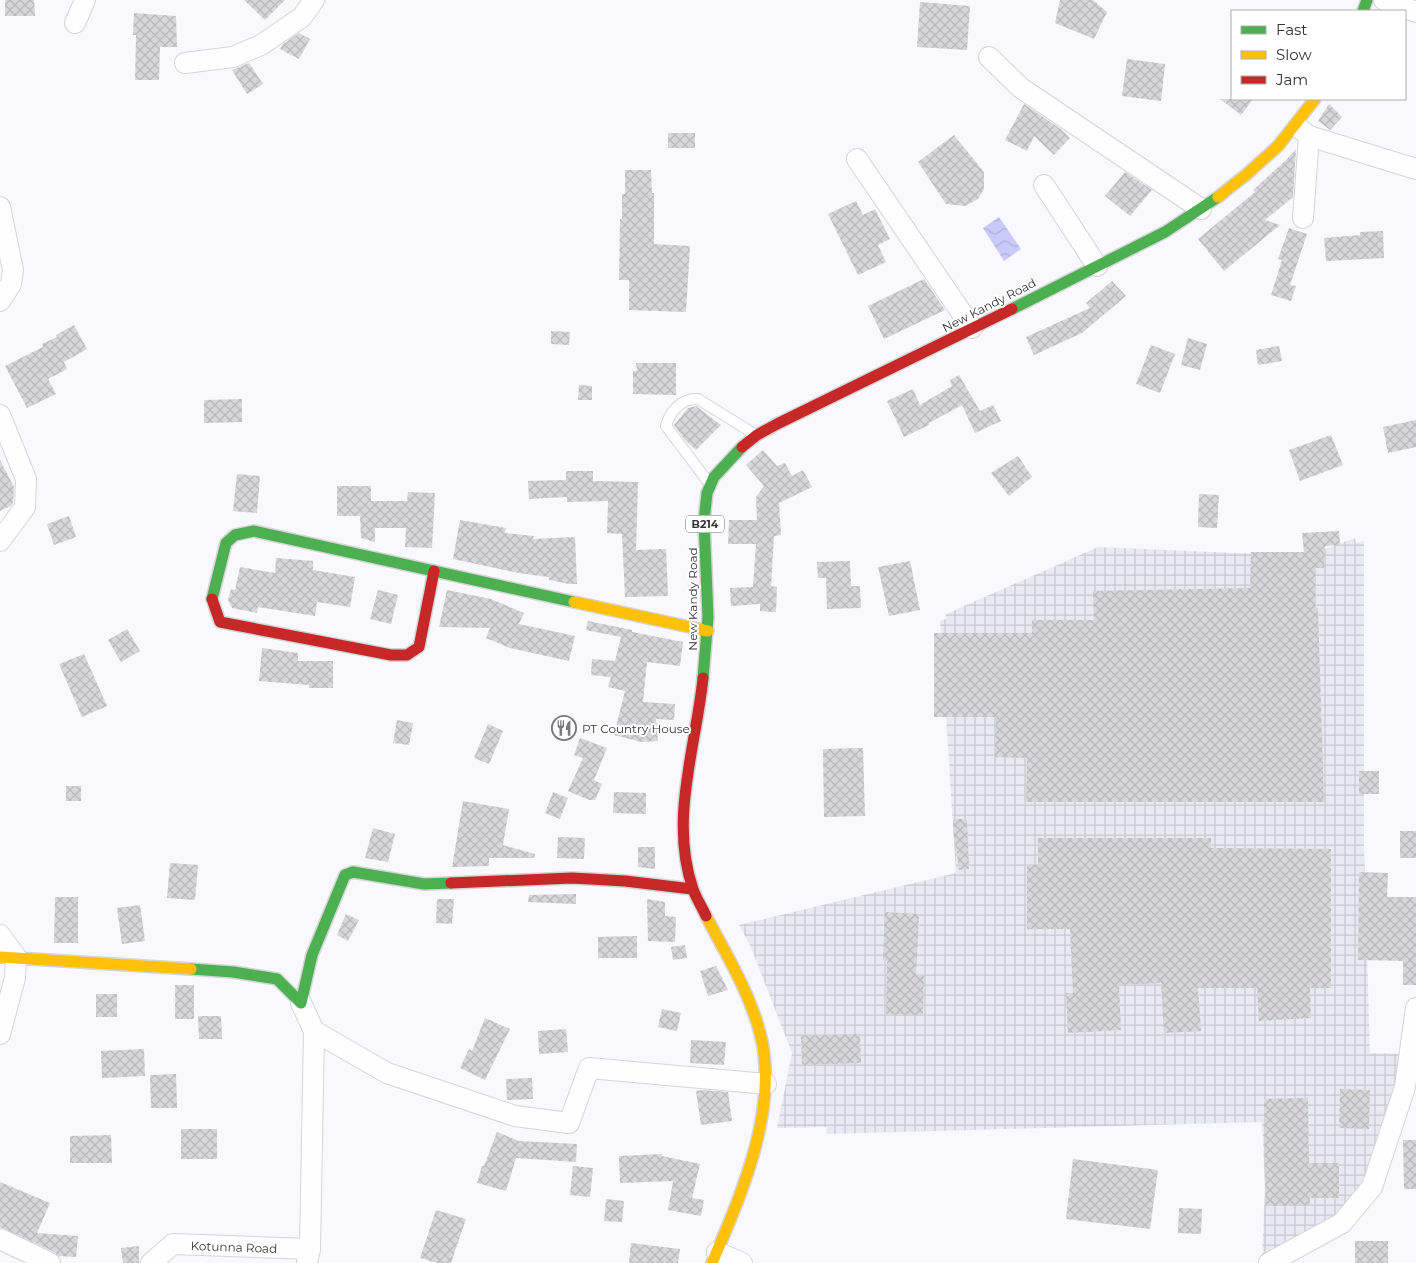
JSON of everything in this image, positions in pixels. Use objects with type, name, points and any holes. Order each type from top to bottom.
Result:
[{"type":"street","points":[[75,23],[85,0]]},
{"type":"street","points":[[185,63],[232,57],[260,45],[302,16],[314,0]]},
{"type":"street","points":[[1384,0],[1416,12]]},
{"type":"street","points":[[989,57],[1021,88],[1201,209]]},
{"type":"street","name":"New Kandy Road","points":[[715,1257],[737,1203],[751,1160],[764,1104],[766,1084],[765,1056],[754,1011],[692,888],[682,837],[682,812],[702,702],[708,632],[705,529],[706,496],[710,484],[718,472],[756,435],[1165,232],[1201,209],[1302,130],[1315,100]]},
{"type":"street","points":[[1303,218],[1302,130],[1416,170]]},
{"type":"street","points":[[857,159],[972,328]]},
{"type":"street","points":[[1044,185],[1096,266]]},
{"type":"street","points":[[0,207],[13,270],[11,284],[0,301]]},
{"type":"street","points":[[0,415],[26,479],[25,507],[0,541]]},
{"type":"street","points":[[434,570],[419,647],[407,655],[391,655],[220,622],[212,602],[226,542],[234,535],[254,532],[434,570],[708,632]]},
{"type":"street","points":[[301,1003],[312,955],[345,875],[353,872],[424,884],[572,878],[692,888]]},
{"type":"street","points":[[0,935],[15,978],[0,1034]]},
{"type":"street","points":[[8,957],[233,972],[277,979],[301,1003],[314,1031],[309,1256]]},
{"type":"street","points":[[1269,1263],[1342,1223],[1372,1187],[1406,1088],[1416,1008]]},
{"type":"street","points":[[314,1031],[387,1073],[515,1116],[569,1123],[589,1068],[766,1084]]},
{"type":"street","points":[[0,1239],[50,1263]]},
{"type":"street","name":"Kotunna Road","points":[[151,1263],[173,1244],[309,1256]]},
{"type":"street","points":[[715,1257],[742,1263]]},
{"type":"lane","points":[[710,484],[689,450],[666,426],[669,416],[680,404],[691,398],[698,399],[756,435]]},
{"type":"lane","points":[[716,420],[728,417]]},
{"type":"shaded area","points":[[1355,538],[1356,543],[1364,541],[1364,849],[1370,1053],[1405,1054],[1360,1204],[1262,1257],[1265,1189],[1262,1122],[826,1134],[827,1127],[777,1128],[792,1053],[750,945],[739,925],[956,873],[940,621],[946,619],[946,614],[1098,547],[1305,556]]},
{"type":"water","points":[[999,217],[1021,249],[1004,261],[983,228]]},
{"type":"building","points":[[5,0],[34,0],[35,16],[5,16]]},
{"type":"building","points":[[244,0],[285,0],[265,20]]},
{"type":"building","points":[[1060,0],[1093,0],[1107,12],[1094,39],[1055,23]]},
{"type":"building","points":[[920,2],[970,6],[967,50],[917,47]]},
{"type":"building","points":[[134,13],[176,16],[177,47],[160,47],[159,80],[135,80],[136,35],[133,35]]},
{"type":"building","points":[[299,33],[310,39],[299,59],[280,49],[283,44]]},
{"type":"building","points":[[1127,59],[1165,64],[1161,101],[1122,96]]},
{"type":"building","points":[[249,63],[263,84],[247,94],[232,70]]},
{"type":"building","points":[[1220,99],[1252,100],[1241,115]]},
{"type":"building","points":[[1024,104],[1062,130],[1070,138],[1054,155],[1034,136],[1027,151],[1005,140]]},
{"type":"building","points":[[1329,104],[1342,117],[1330,130],[1318,121]]},
{"type":"building","points":[[668,133],[695,133],[695,148],[668,148]]},
{"type":"building","points":[[954,135],[984,172],[984,189],[978,199],[965,206],[946,204],[918,162]]},
{"type":"building","points":[[1296,149],[1293,197],[1265,220],[1280,225],[1224,271],[1198,239],[1255,192],[1253,190]]},
{"type":"building","points":[[625,170],[651,170],[652,193],[654,193],[654,244],[690,246],[686,312],[629,310],[629,280],[619,280],[620,219],[622,219],[622,194],[625,194]]},
{"type":"building","points":[[1125,172],[1152,190],[1130,216],[1105,196]]},
{"type":"building","points":[[856,201],[863,215],[875,209],[890,239],[878,245],[886,262],[858,275],[828,214]]},
{"type":"building","points":[[1289,228],[1307,234],[1290,285],[1296,286],[1291,301],[1271,295],[1282,260],[1278,259]]},
{"type":"building","points":[[1383,231],[1384,258],[1326,261],[1324,238],[1360,235],[1360,232]]},
{"type":"building","points":[[924,279],[945,310],[884,339],[868,306]]},
{"type":"building","points":[[1112,281],[1126,296],[1082,333],[1034,355],[1026,337],[1090,308],[1086,303]]},
{"type":"building","points":[[74,325],[87,349],[64,362],[67,369],[48,379],[56,394],[27,408],[5,366],[43,347],[42,344],[57,337],[56,335]]},
{"type":"building","points":[[551,331],[570,332],[569,345],[551,344]]},
{"type":"building","points":[[1188,338],[1207,344],[1200,370],[1181,365]]},
{"type":"building","points":[[1151,345],[1175,354],[1160,393],[1136,384]]},
{"type":"building","points":[[1279,346],[1282,361],[1258,365],[1256,350]]},
{"type":"building","points":[[636,363],[676,363],[676,395],[633,394],[633,371],[637,371]]},
{"type":"building","points":[[959,375],[980,411],[993,405],[1001,421],[975,433],[962,405],[929,423],[929,425],[904,437],[887,401],[913,389],[920,405],[952,386],[950,380]]},
{"type":"building","points":[[579,385],[592,386],[592,400],[578,400]]},
{"type":"building","points":[[242,399],[242,422],[204,423],[204,400]]},
{"type":"building","points":[[696,406],[721,425],[696,450],[685,440],[674,425],[688,408]]},
{"type":"building","points":[[1416,420],[1416,447],[1388,453],[1383,427]]},
{"type":"building","points":[[1331,435],[1343,465],[1300,481],[1289,450]]},
{"type":"building","points":[[763,450],[777,466],[785,463],[792,476],[803,470],[812,487],[779,503],[781,535],[774,536],[771,586],[777,587],[776,612],[760,611],[760,604],[731,606],[730,588],[753,587],[756,544],[728,544],[729,520],[757,520],[756,497],[764,486],[746,465]]},
{"type":"building","points":[[1018,456],[1032,477],[1009,496],[991,473]]},
{"type":"building","points":[[0,460],[14,487],[13,503],[11,506],[0,511]]},
{"type":"building","points":[[566,471],[593,471],[593,481],[638,482],[636,550],[666,549],[668,596],[625,597],[622,534],[607,533],[608,501],[567,502],[567,497],[529,499],[528,481],[566,480]]},
{"type":"building","points":[[237,474],[260,476],[257,513],[233,511]]},
{"type":"building","points":[[337,486],[371,486],[371,501],[407,501],[408,492],[435,493],[432,548],[405,547],[406,528],[375,528],[375,542],[361,538],[360,516],[337,516]]},
{"type":"building","points":[[1199,494],[1219,495],[1217,528],[1198,527]]},
{"type":"building","points":[[69,516],[76,537],[54,545],[47,524]]},
{"type":"building","points":[[460,520],[506,528],[505,533],[534,536],[533,539],[575,537],[577,584],[549,580],[549,577],[518,573],[453,559]]},
{"type":"building","points":[[1339,531],[1340,545],[1325,546],[1324,568],[1315,568],[1315,609],[1318,608],[1324,802],[1026,802],[1027,758],[995,757],[996,717],[934,717],[934,633],[1032,633],[1032,620],[1094,620],[1093,591],[1250,588],[1251,552],[1304,552],[1302,533]]},
{"type":"building","points":[[276,558],[313,561],[313,570],[355,577],[350,607],[317,602],[315,616],[258,607],[257,613],[232,608],[228,600],[231,589],[235,590],[240,567],[275,573]]},
{"type":"building","points":[[850,561],[851,586],[860,586],[861,608],[827,609],[826,578],[818,578],[817,562]]},
{"type":"building","points":[[910,561],[920,610],[889,616],[878,567]]},
{"type":"building","points":[[378,590],[398,595],[391,624],[370,619]]},
{"type":"building","points":[[447,590],[491,599],[524,613],[519,624],[575,636],[569,661],[510,648],[486,638],[490,628],[439,627]]},
{"type":"building","points":[[588,621],[683,642],[680,666],[647,662],[643,702],[675,704],[674,720],[656,719],[658,741],[641,742],[614,735],[625,691],[608,687],[611,677],[591,675],[592,659],[615,661],[621,637],[586,630]]},
{"type":"building","points":[[127,629],[140,651],[121,662],[108,640]]},
{"type":"building","points":[[262,648],[298,653],[298,661],[333,661],[333,688],[309,688],[309,685],[259,681]]},
{"type":"building","points":[[84,654],[107,706],[82,717],[59,664]]},
{"type":"building","points":[[397,720],[413,723],[409,745],[393,743]]},
{"type":"building","points":[[488,724],[503,731],[489,764],[474,758]]},
{"type":"building","points":[[580,738],[607,748],[594,780],[602,784],[595,800],[589,800],[568,791],[583,758],[574,755]]},
{"type":"building","points":[[863,748],[865,816],[824,817],[823,749]]},
{"type":"building","points":[[1359,771],[1379,771],[1379,794],[1359,794]]},
{"type":"building","points":[[66,786],[81,786],[81,801],[66,801]]},
{"type":"building","points":[[553,792],[568,798],[560,819],[545,813]]},
{"type":"building","points":[[614,792],[646,793],[646,814],[613,813]]},
{"type":"building","points":[[463,801],[509,809],[503,845],[535,854],[534,858],[489,858],[489,866],[452,867]]},
{"type":"building","points":[[953,819],[967,819],[969,869],[959,870],[954,841]]},
{"type":"building","points":[[373,828],[395,834],[388,862],[365,858]]},
{"type":"building","points":[[1400,831],[1416,831],[1416,858],[1400,858]]},
{"type":"building","points":[[558,837],[585,838],[584,859],[557,858]]},
{"type":"building","points":[[1038,838],[1211,838],[1211,848],[1331,849],[1331,988],[1310,988],[1311,1018],[1259,1021],[1257,988],[1198,988],[1201,1031],[1164,1033],[1161,983],[1119,985],[1121,1030],[1068,1033],[1066,993],[1073,993],[1070,929],[1027,929],[1027,865],[1038,865]]},
{"type":"building","points":[[638,847],[655,847],[655,869],[638,867]]},
{"type":"building","points":[[170,863],[198,865],[195,900],[167,898]]},
{"type":"building","points":[[1359,872],[1388,873],[1387,897],[1416,897],[1416,985],[1403,985],[1403,961],[1358,960]]},
{"type":"building","points":[[576,894],[576,904],[528,902],[529,895]]},
{"type":"building","points":[[55,897],[78,897],[78,943],[54,943]]},
{"type":"building","points":[[437,899],[454,899],[452,924],[436,923]]},
{"type":"building","points":[[647,899],[665,902],[665,916],[676,917],[675,942],[648,941]]},
{"type":"building","points":[[140,905],[145,941],[122,944],[117,908]]},
{"type":"building","points":[[885,912],[919,914],[916,975],[924,975],[923,1015],[886,1014],[887,960],[883,960]]},
{"type":"building","points":[[346,914],[359,920],[348,941],[337,935]]},
{"type":"building","points":[[637,936],[637,958],[598,958],[598,937]]},
{"type":"building","points":[[685,945],[687,958],[673,960],[671,947]]},
{"type":"building","points":[[716,966],[728,990],[708,996],[700,971]]},
{"type":"building","points":[[175,985],[194,985],[194,1019],[175,1019]]},
{"type":"building","points":[[96,994],[117,994],[117,1017],[96,1017]]},
{"type":"building","points":[[662,1009],[681,1013],[677,1031],[658,1027]]},
{"type":"building","points":[[198,1016],[221,1016],[222,1039],[199,1039]]},
{"type":"building","points":[[485,1018],[510,1029],[485,1080],[460,1068],[469,1049],[472,1051]]},
{"type":"building","points":[[566,1029],[568,1052],[539,1054],[538,1031]]},
{"type":"building","points":[[860,1034],[861,1063],[802,1065],[801,1036]]},
{"type":"building","points":[[691,1040],[726,1042],[724,1065],[690,1063]]},
{"type":"building","points":[[144,1049],[145,1076],[102,1078],[101,1051]]},
{"type":"building","points":[[176,1074],[177,1108],[151,1108],[150,1075]]},
{"type":"building","points":[[532,1078],[533,1099],[507,1100],[506,1079]]},
{"type":"building","points":[[1340,1089],[1370,1090],[1369,1129],[1339,1128]]},
{"type":"building","points":[[696,1091],[728,1092],[732,1121],[701,1125]]},
{"type":"building","points":[[1308,1098],[1309,1163],[1339,1163],[1339,1198],[1310,1198],[1310,1205],[1266,1206],[1264,1099]]},
{"type":"building","points":[[181,1129],[217,1129],[217,1159],[181,1159]]},
{"type":"building","points":[[497,1132],[519,1141],[577,1144],[576,1162],[516,1158],[506,1191],[477,1183],[482,1166],[484,1166]]},
{"type":"building","points":[[111,1135],[112,1163],[70,1163],[70,1136]]},
{"type":"building","points":[[1403,1140],[1416,1140],[1416,1189],[1404,1189]]},
{"type":"building","points":[[662,1154],[662,1156],[700,1164],[692,1198],[704,1200],[701,1216],[668,1210],[673,1181],[620,1183],[619,1156]]},
{"type":"building","points":[[1073,1159],[1158,1170],[1150,1229],[1066,1219]]},
{"type":"building","points":[[573,1166],[593,1168],[590,1197],[570,1195]]},
{"type":"building","points":[[0,1182],[50,1203],[37,1233],[78,1236],[76,1257],[59,1256],[0,1227]]},
{"type":"building","points":[[606,1199],[624,1201],[622,1222],[604,1221]]},
{"type":"building","points":[[1179,1208],[1202,1209],[1201,1234],[1178,1233]]},
{"type":"building","points":[[436,1210],[466,1219],[451,1263],[437,1263],[420,1258]]},
{"type":"building","points":[[1355,1241],[1388,1241],[1388,1263],[1355,1263]]},
{"type":"building","points":[[631,1243],[680,1249],[678,1263],[629,1263]]},
{"type":"building","points":[[139,1246],[139,1263],[123,1263],[121,1248]]},
{"type":"traffic: fast","points":[[1363,10],[1367,0]]},
{"type":"traffic: fast","points":[[1012,309],[1165,232],[1218,197]]},
{"type":"traffic: fast","points":[[703,678],[708,617],[704,521],[707,493],[714,477],[742,447]]},
{"type":"traffic: fast","points":[[212,599],[226,543],[235,535],[254,531],[574,602]]},
{"type":"traffic: fast","points":[[191,969],[233,972],[277,979],[301,1003],[312,955],[345,875],[353,872],[424,884],[451,883]]},
{"type":"traffic: slow","points":[[1218,197],[1278,146],[1314,100]]},
{"type":"traffic: slow","points":[[574,602],[708,631]]},
{"type":"traffic: slow","points":[[706,916],[750,1002],[760,1033],[765,1062],[765,1091],[754,1151],[735,1209],[712,1263]]},
{"type":"traffic: slow","points":[[0,957],[191,969]]},
{"type":"traffic: jam","points":[[742,447],[757,435],[777,424],[1012,309]]},
{"type":"traffic: jam","points":[[212,599],[220,622],[391,655],[407,655],[419,647],[434,571]]},
{"type":"traffic: jam","points":[[703,678],[686,784],[683,837],[686,863],[693,889],[706,916]]},
{"type":"traffic: jam","points":[[451,883],[572,878],[625,881],[692,889]]},
{"type":"place","name":"PT Country House","points":[[564,728]]}]
